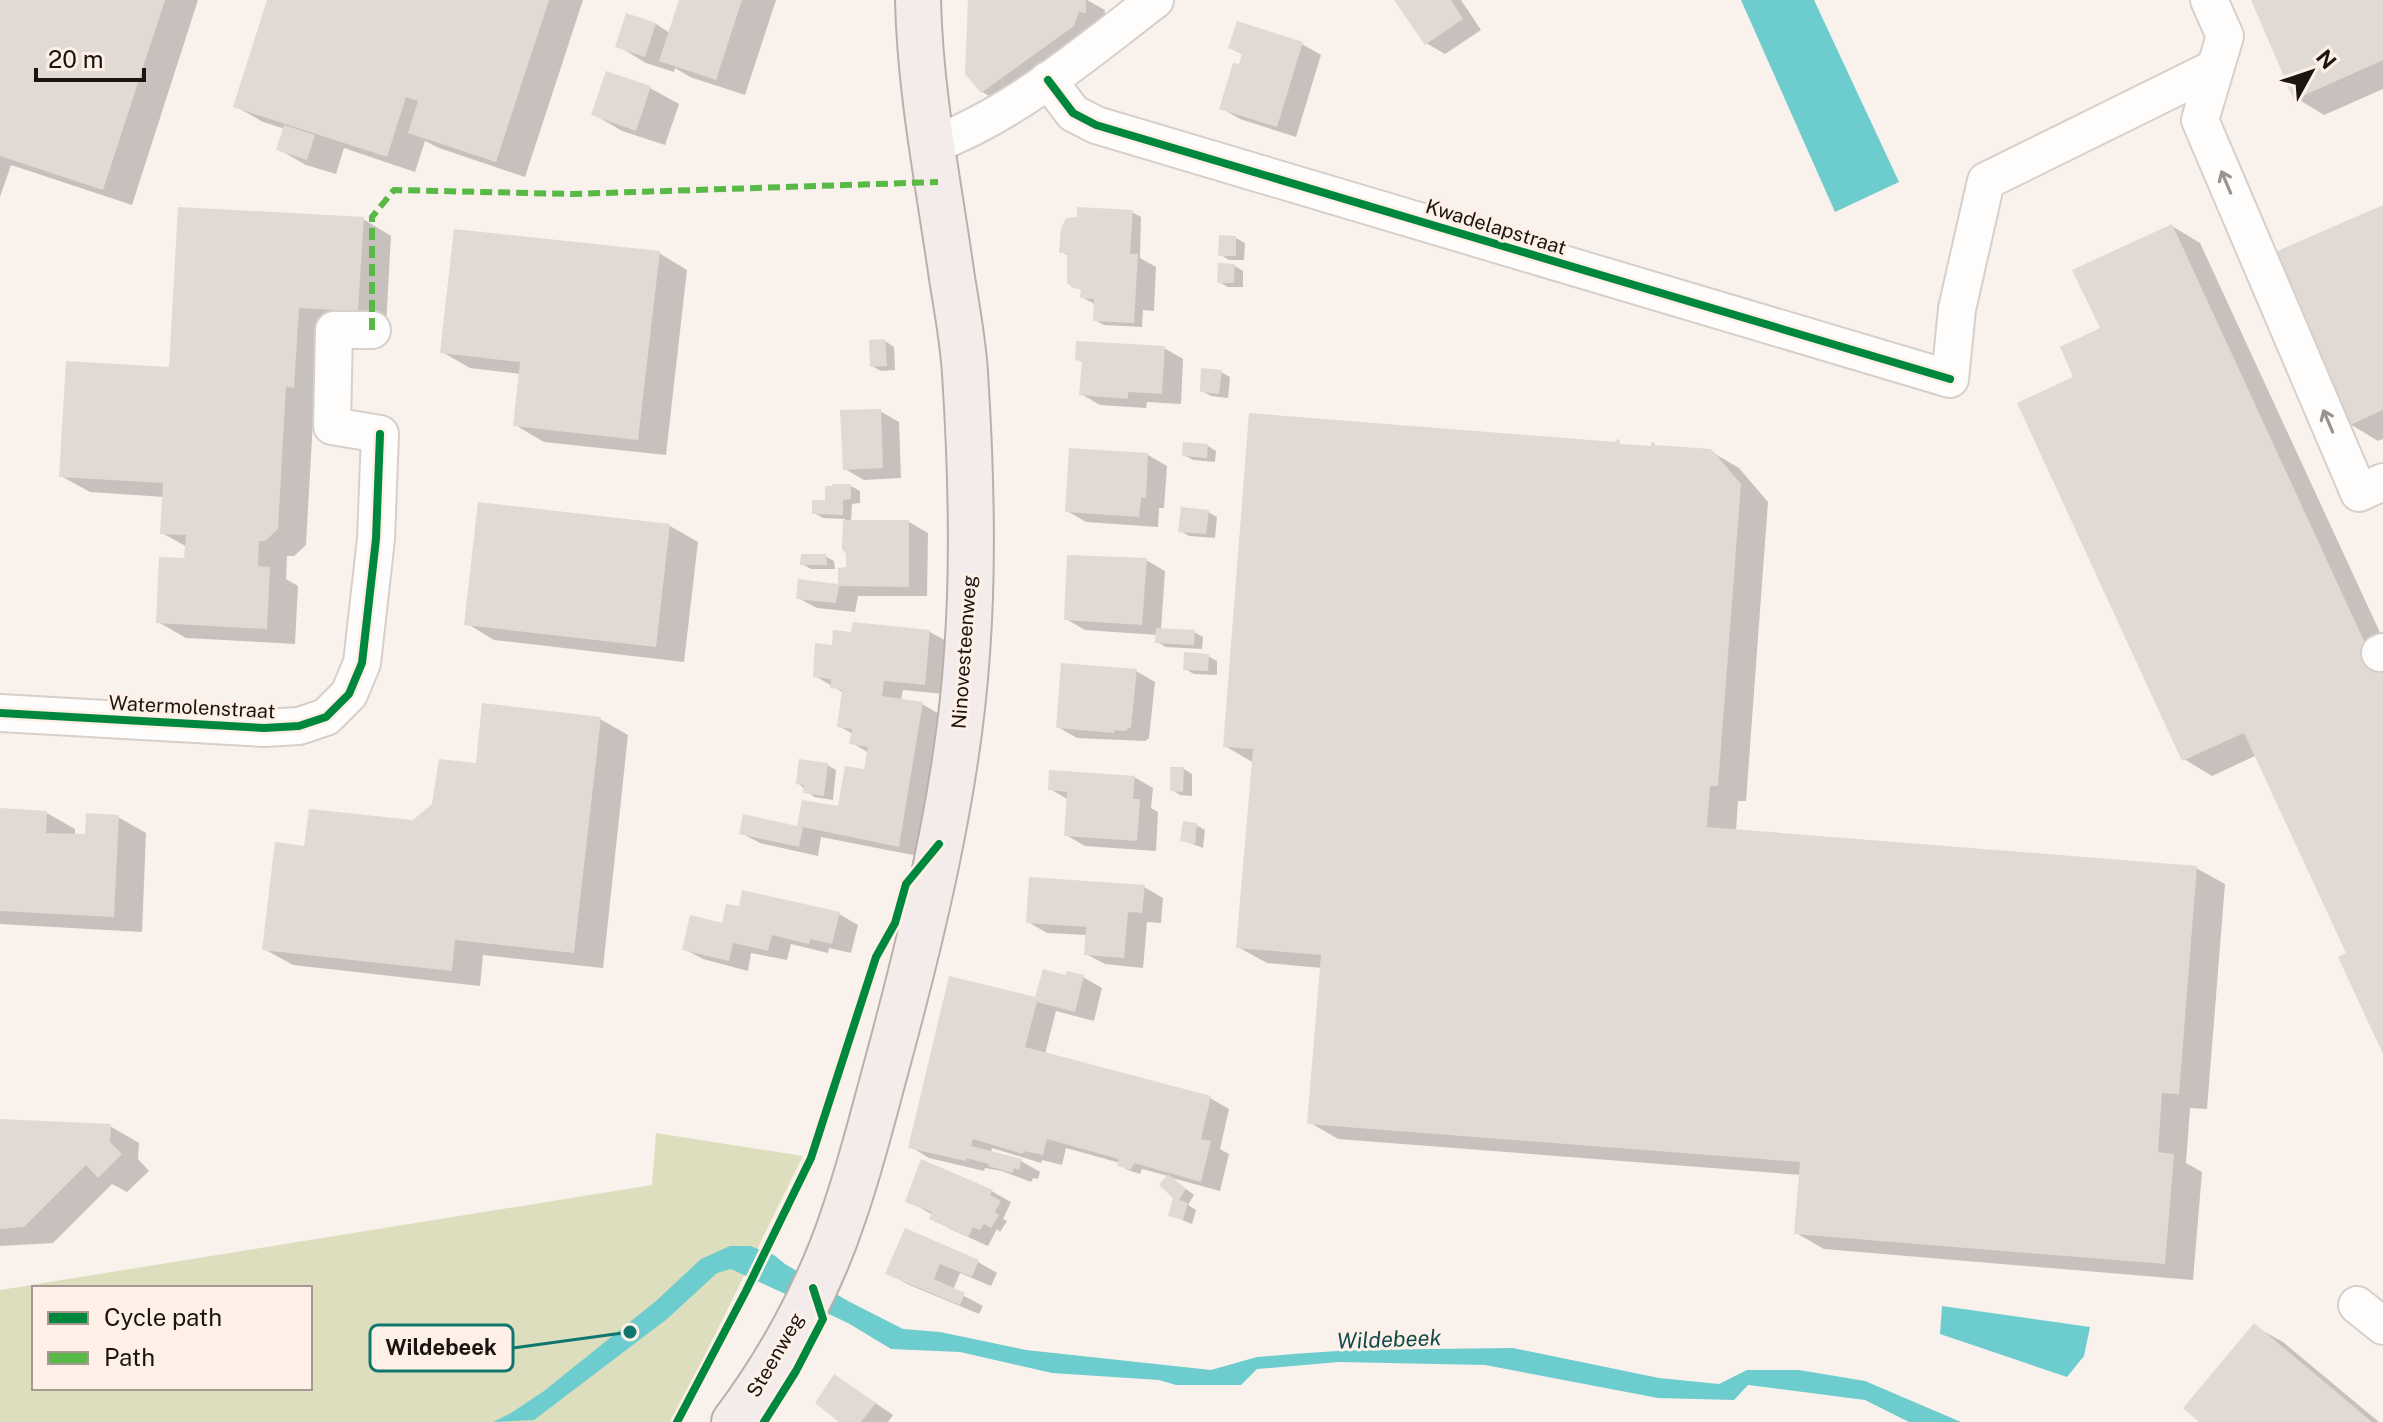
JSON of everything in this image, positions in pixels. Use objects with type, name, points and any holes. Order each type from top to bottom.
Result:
[{"type":"main road","name":"Ninovesteenweg","points":[[813,1288],[843,1217],[914,956],[939,844],[958,732],[967,654],[970,548],[965,369],[932,145],[918,0]]},
{"type":"main road","name":"Steenweg","points":[[734,1422],[774,1362],[813,1288]]},
{"type":"street","points":[[932,145],[969,131],[1048,80],[1155,0]]},
{"type":"street","points":[[2209,0],[2225,36],[2200,120],[2371,488]]},
{"type":"street","name":"Kwadelapstraat","points":[[1048,80],[1073,113],[1096,125],[1950,379],[1957,309],[1986,181],[2213,69]]},
{"type":"street","name":"Watermolenstraat","points":[[0,713],[264,728],[299,726],[326,717],[349,694],[362,663],[376,539],[380,434],[332,426],[334,330],[372,330]]},
{"type":"green space","points":[[656,1133],[803,1156],[672,1422],[0,1422],[0,1290],[652,1185]]},
{"type":"water","points":[[1741,0],[1814,0],[1899,182],[1835,212]]},
{"type":"water","points":[[730,1246],[750,1246],[774,1255],[848,1301],[903,1329],[940,1332],[1026,1350],[1211,1370],[1257,1357],[1293,1354],[1513,1348],[1659,1378],[1719,1384],[1747,1370],[1799,1370],[1865,1381],[1961,1422],[1909,1422],[1865,1400],[1748,1385],[1734,1400],[1658,1398],[1485,1365],[1339,1362],[1257,1369],[1241,1385],[1176,1385],[1159,1380],[1052,1373],[960,1352],[891,1349],[848,1323],[731,1269],[717,1273],[667,1319],[534,1420],[493,1422],[544,1391],[656,1301],[701,1259]]},
{"type":"water","points":[[1942,1306],[2090,1327],[2084,1356],[2067,1377],[1940,1334]]},
{"type":"building","points":[[0,0],[165,0],[103,190],[0,156]]},
{"type":"building","points":[[267,0],[549,0],[496,162],[408,133],[418,101],[406,97],[387,157],[233,107]]},
{"type":"building","points":[[679,0],[742,0],[716,80],[659,61]]},
{"type":"building","points":[[968,0],[1086,0],[1086,13],[1079,12],[1074,26],[981,93],[965,74]]},
{"type":"building","points":[[1394,0],[1451,0],[1463,19],[1425,45]]},
{"type":"building","points":[[2251,0],[2383,0],[2383,60],[2294,100]]},
{"type":"building","points":[[626,13],[656,23],[645,57],[615,47]]},
{"type":"building","points":[[1237,21],[1303,42],[1277,127],[1219,109],[1233,63],[1239,64],[1242,53],[1228,48]]},
{"type":"building","points":[[606,71],[651,86],[636,131],[591,115]]},
{"type":"building","points":[[284,125],[315,135],[307,160],[276,150]]},
{"type":"building","points":[[2383,205],[2383,410],[2348,426],[2273,253]]},
{"type":"building","points":[[178,207],[364,217],[358,311],[299,308],[294,388],[286,387],[278,529],[265,541],[259,541],[258,566],[270,567],[267,629],[156,623],[159,557],[184,558],[186,535],[160,534],[163,483],[59,477],[66,361],[169,367]]},
{"type":"building","points":[[1077,207],[1133,210],[1130,254],[1138,254],[1134,323],[1093,321],[1094,299],[1080,298],[1081,289],[1067,283],[1067,253],[1059,253],[1061,228],[1066,218],[1077,217]]},
{"type":"building","points":[[2172,224],[2376,667],[2383,665],[2383,1054],[2338,957],[2346,953],[2244,733],[2182,761],[2017,403],[2073,377],[2060,347],[2100,328],[2072,270]]},
{"type":"building","points":[[454,229],[660,251],[638,440],[513,426],[520,362],[440,353]]},
{"type":"building","points":[[1219,235],[1236,236],[1236,256],[1218,256]]},
{"type":"building","points":[[1218,263],[1235,264],[1234,283],[1217,283]]},
{"type":"building","points":[[885,339],[887,366],[870,367],[869,340]]},
{"type":"building","points":[[1076,341],[1165,346],[1162,394],[1128,392],[1128,399],[1079,395],[1082,361],[1075,360]]},
{"type":"building","points":[[1201,368],[1222,370],[1219,394],[1200,392]]},
{"type":"building","points":[[881,409],[883,468],[843,470],[840,410]]},
{"type":"building","points":[[1249,413],[1616,442],[1617,439],[1620,444],[1651,446],[1651,442],[1655,445],[1711,449],[1741,484],[1718,786],[1710,786],[1707,827],[2197,866],[2179,1094],[2162,1093],[2158,1152],[2174,1154],[2165,1264],[1794,1234],[1800,1162],[1307,1124],[1321,955],[1236,948],[1253,749],[1223,747]]},
{"type":"building","points":[[1183,442],[1208,444],[1207,458],[1182,456]]},
{"type":"building","points":[[1069,448],[1148,453],[1146,498],[1141,498],[1139,517],[1065,512]]},
{"type":"building","points":[[851,484],[851,499],[843,500],[843,515],[812,514],[812,500],[825,500],[825,486]]},
{"type":"building","points":[[478,502],[670,524],[656,647],[464,625]]},
{"type":"building","points":[[1181,507],[1209,510],[1206,534],[1178,532]]},
{"type":"building","points":[[843,520],[909,520],[909,587],[839,586],[836,603],[796,599],[798,579],[838,584],[838,568],[846,567],[846,554],[842,549]]},
{"type":"building","points":[[801,554],[826,554],[827,565],[800,565]]},
{"type":"building","points":[[1067,555],[1147,558],[1142,625],[1064,620]]},
{"type":"building","points":[[853,622],[930,630],[925,685],[884,681],[882,696],[923,702],[899,847],[803,827],[799,847],[739,834],[743,814],[797,826],[802,800],[838,806],[845,766],[864,769],[868,747],[849,744],[852,729],[837,727],[842,690],[830,688],[831,679],[813,677],[815,643],[832,645],[833,630],[851,632]]},
{"type":"building","points":[[1156,628],[1195,630],[1194,645],[1155,643]]},
{"type":"building","points":[[1184,652],[1209,654],[1208,671],[1183,670]]},
{"type":"building","points":[[1061,663],[1137,669],[1131,727],[1125,731],[1114,730],[1114,733],[1056,728]]},
{"type":"building","points":[[482,703],[601,717],[574,953],[455,940],[452,971],[262,950],[275,842],[304,846],[309,809],[413,820],[432,804],[439,759],[476,763]]},
{"type":"building","points":[[799,759],[828,763],[824,796],[803,793],[804,785],[796,784]]},
{"type":"building","points":[[1170,767],[1184,767],[1183,792],[1170,791]]},
{"type":"building","points":[[1049,770],[1135,776],[1133,799],[1140,799],[1137,841],[1064,836],[1067,792],[1048,790]]},
{"type":"building","points":[[0,808],[47,811],[46,833],[85,834],[86,813],[119,815],[114,917],[0,911]]},
{"type":"building","points":[[1183,821],[1197,823],[1195,844],[1180,841]]},
{"type":"building","points":[[1029,877],[1145,885],[1142,913],[1128,912],[1124,958],[1084,955],[1086,927],[1026,923]]},
{"type":"building","points":[[742,890],[840,912],[832,944],[810,939],[809,944],[772,935],[768,951],[733,943],[729,961],[682,950],[690,915],[722,923],[726,904],[739,906]]},
{"type":"building","points":[[1043,969],[1065,975],[1067,971],[1084,975],[1075,1012],[1037,1002],[1025,1047],[1211,1096],[1201,1139],[1211,1141],[1201,1182],[1134,1163],[1131,1170],[1117,1166],[1119,1159],[1047,1139],[1043,1155],[1023,1151],[1023,1154],[973,1139],[971,1146],[1022,1159],[1019,1170],[1014,1168],[1012,1173],[966,1158],[966,1161],[908,1148],[949,976],[1035,997]]},
{"type":"building","points":[[0,1119],[111,1124],[110,1142],[122,1154],[98,1178],[86,1165],[24,1227],[0,1229]]},
{"type":"building","points":[[921,1159],[993,1190],[990,1195],[1001,1201],[995,1212],[999,1215],[991,1228],[984,1224],[980,1230],[973,1227],[968,1237],[929,1219],[932,1212],[905,1202]]},
{"type":"building","points":[[1168,1174],[1186,1189],[1179,1200],[1188,1203],[1183,1220],[1168,1216],[1173,1198],[1159,1185]]},
{"type":"building","points":[[905,1228],[979,1260],[972,1277],[940,1264],[934,1279],[965,1293],[960,1305],[885,1274]]},
{"type":"building","points":[[2254,1323],[2372,1422],[2199,1422],[2183,1408]]},
{"type":"building","points":[[834,1374],[876,1403],[861,1422],[839,1422],[815,1403]]},
{"type":"marked path","points":[[372,330],[372,217],[394,190],[573,194],[938,182]]},
{"type":"cycle path","points":[[1048,80],[1073,113],[1096,125],[1950,379]]},
{"type":"cycle path","points":[[0,713],[264,728],[299,726],[326,717],[349,694],[362,663],[376,539],[380,434]]},
{"type":"cycle path","points":[[677,1422],[811,1158],[876,957],[895,923],[906,884],[939,844]]},
{"type":"cycle path","points":[[764,1422],[796,1371],[823,1319],[813,1288]]},
{"type":"place","name":"Wildebeek","points":[[630,1332]]}]
